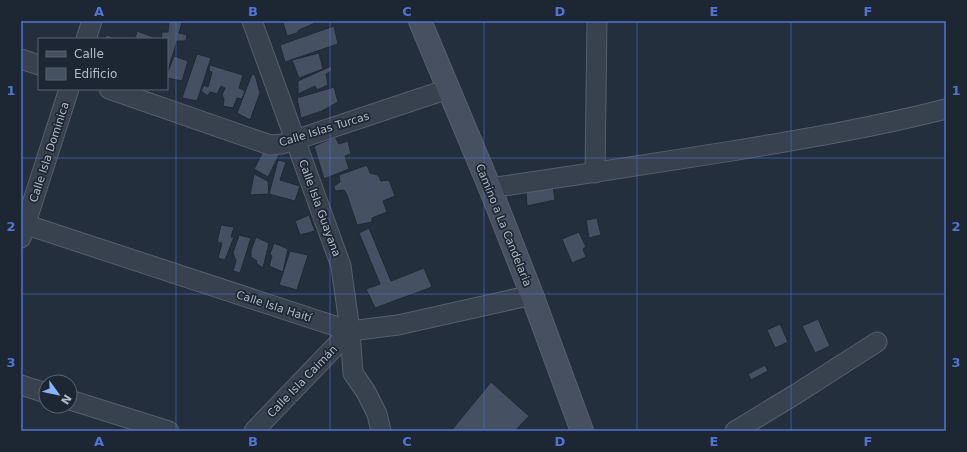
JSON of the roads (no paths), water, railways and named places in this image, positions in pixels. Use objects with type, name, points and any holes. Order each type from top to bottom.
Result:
[{"type":"street","points":[[86,38],[92,21]]},
{"type":"street","name":"Calle Isla Guayana","points":[[252,21],[341,266],[350,331],[353,373],[366,392],[377,414],[381,431]]},
{"type":"street","name":"Camino a La Candelaria","points":[[420,21],[490,188],[532,295],[582,431]]},
{"type":"street","points":[[595,173],[597,21]]},
{"type":"street","points":[[21,59],[38,65]]},
{"type":"street","name":"Calle Islas Turcas","points":[[112,90],[270,144],[282,144],[448,89]]},
{"type":"street","name":"Calle Isla Dominica","points":[[22,229],[70,90]]},
{"type":"street","points":[[490,188],[595,173],[839,133],[907,119],[946,109]]},
{"type":"street","name":"Calle Isla Haití","points":[[22,229],[139,263],[350,331],[398,326],[532,295]]},
{"type":"street","name":"Calle Isla Caimán","points":[[254,431],[350,331]]},
{"type":"street","points":[[735,431],[877,342]]},
{"type":"street","points":[[21,385],[38,390]]},
{"type":"street","points":[[78,403],[169,431]]}]
